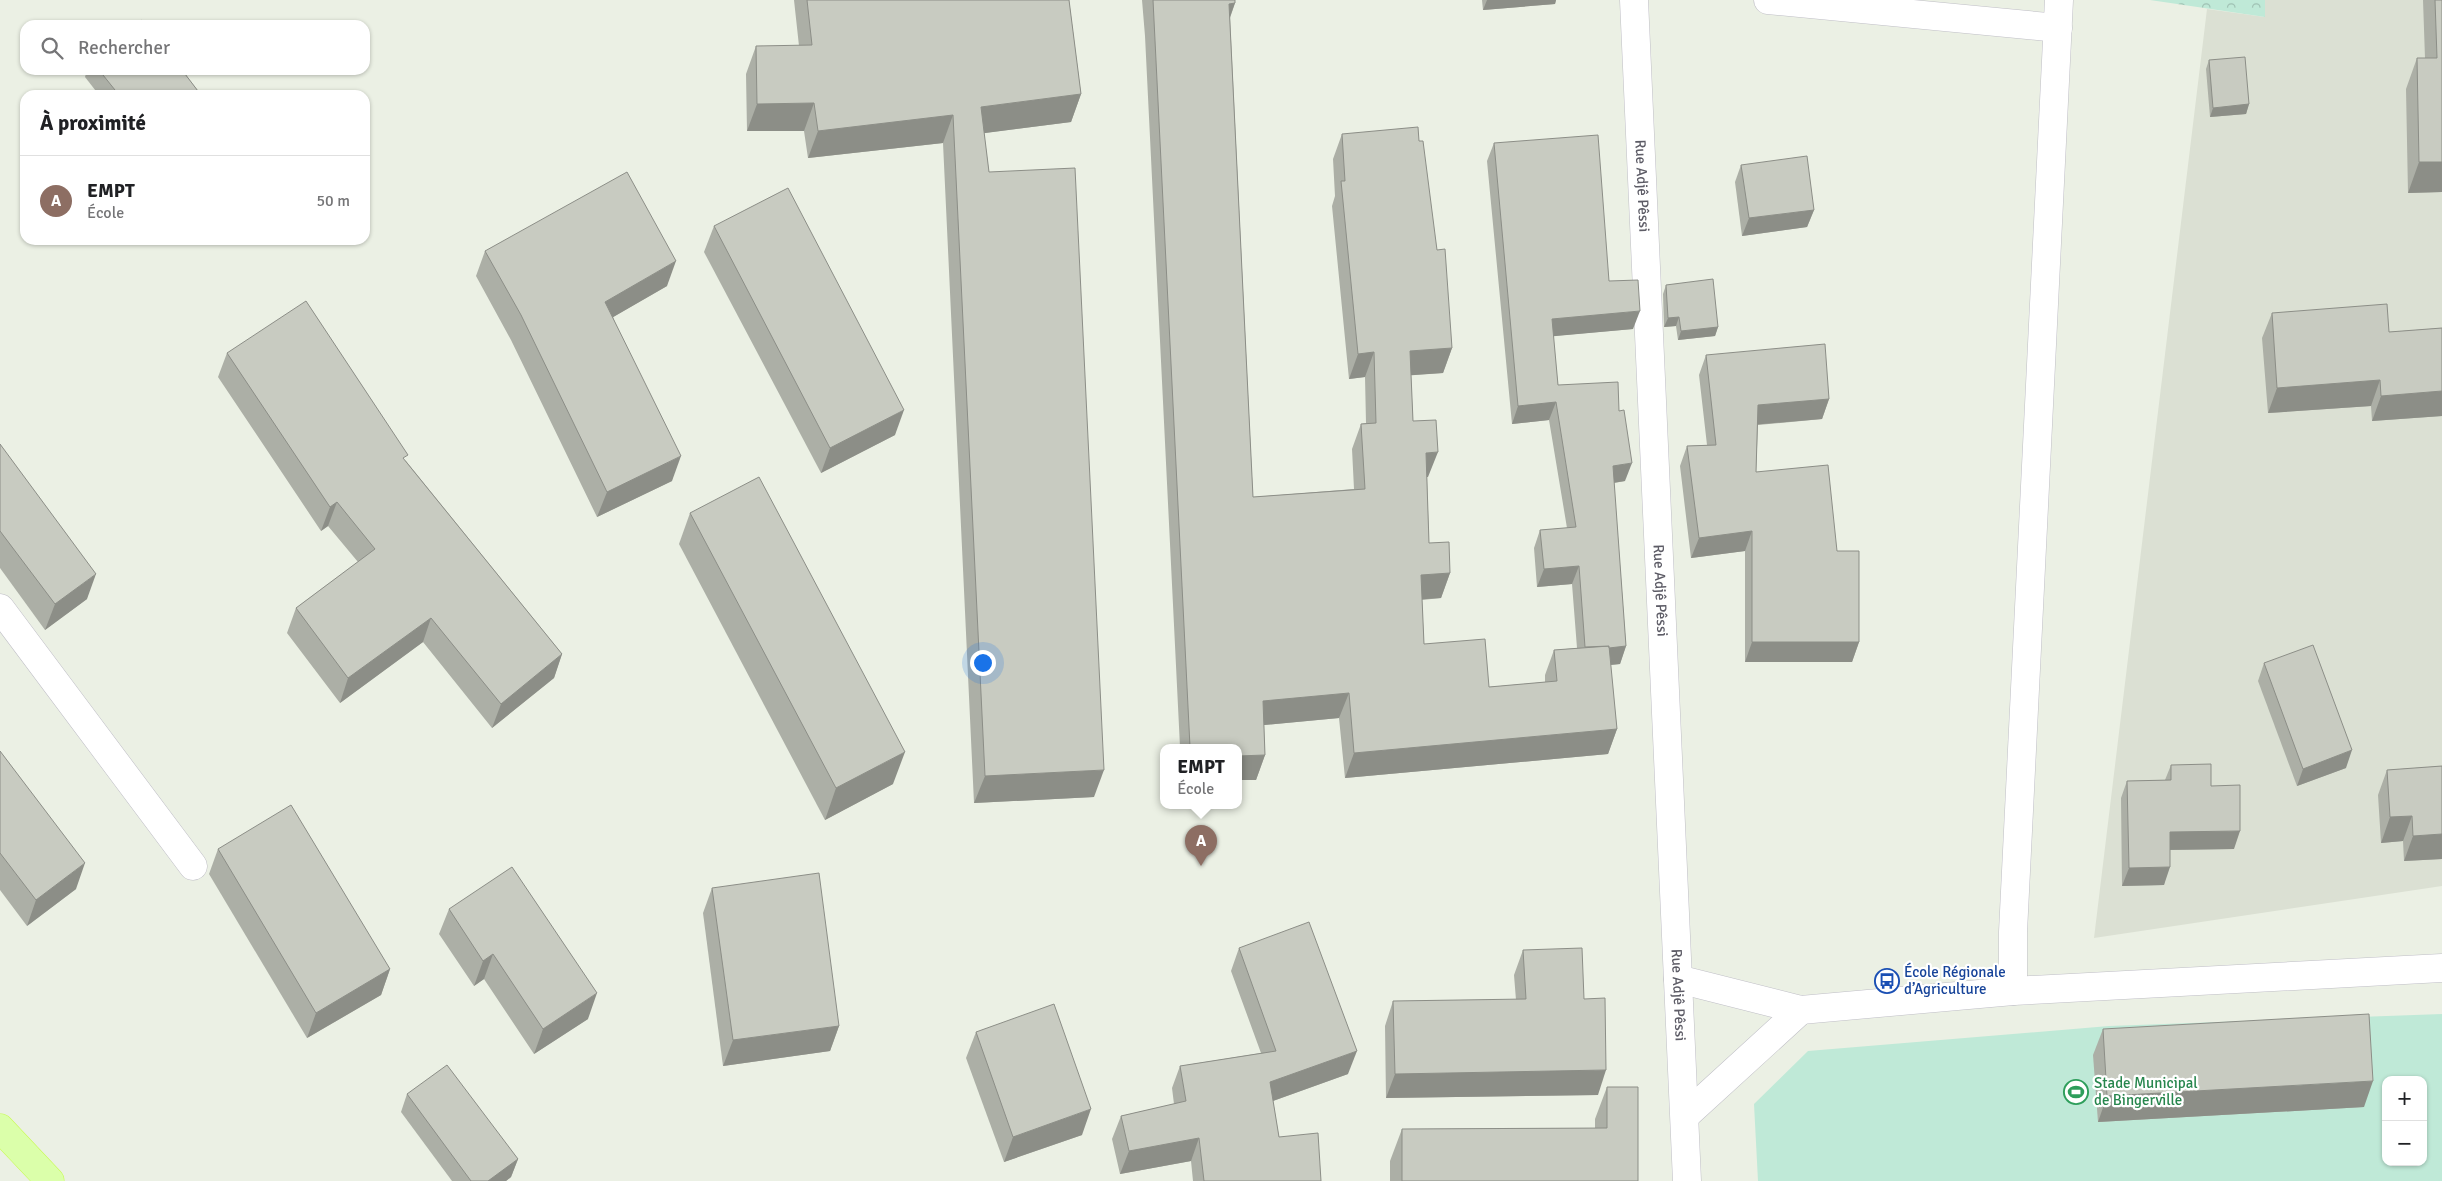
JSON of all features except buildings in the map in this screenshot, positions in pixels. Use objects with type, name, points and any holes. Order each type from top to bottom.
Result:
[{"type":"main road","points":[[0,1128],[50,1181]]},
{"type":"street","name":"Rue Adjê Pêssi","points":[[1634,0],[1687,1181]]},
{"type":"street","points":[[1768,0],[2058,28]]},
{"type":"street","points":[[2013,991],[2015,902],[2059,0]]},
{"type":"street","points":[[0,608],[193,866]]},
{"type":"street","points":[[1678,979],[1801,1010],[2013,991],[2442,968]]},
{"type":"street","points":[[1685,1116],[1801,1010]]},
{"type":"shaded area","points":[[2265,0],[2442,0],[2442,886],[2094,938],[2207,9],[2265,17]]},
{"type":"green space","points":[[2150,0],[2265,0],[2265,17]]},
{"type":"green space","name":"Stade Municipal de Bingerville","points":[[2442,1014],[2442,1181],[1758,1181],[1754,1104],[1808,1051],[2109,1026]]},
{"type":"place","name":"EMPT","points":[[1201,866]]},
{"type":"place","name":"École Régionale d’Agriculture","points":[[1887,981]]},
{"type":"place","name":"Stade Municipal de Bingerville","points":[[2076,1092]]}]
